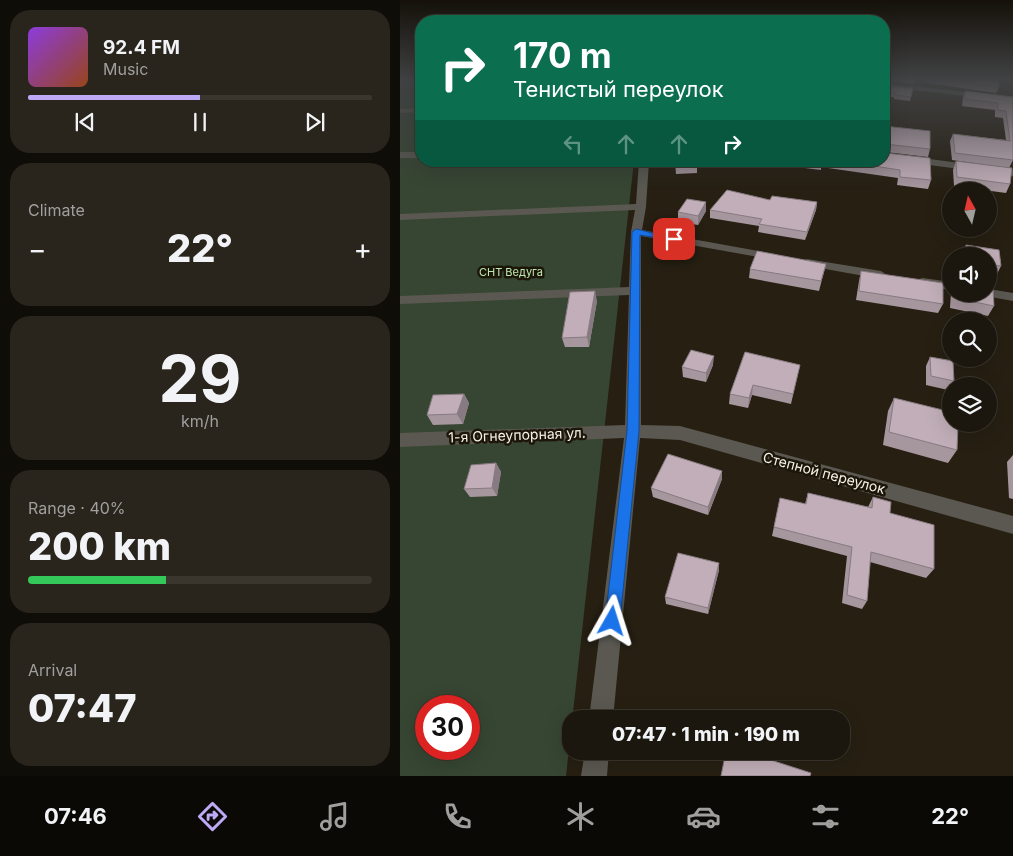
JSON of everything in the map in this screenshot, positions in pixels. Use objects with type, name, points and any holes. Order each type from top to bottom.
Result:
[{"type":"street","points":[[400,155],[415,155]]},
{"type":"street","points":[[890,157],[1013,173]]},
{"type":"street","points":[[602,710],[633,431],[636,232],[641,208],[644,167]]},
{"type":"street","points":[[400,217],[641,208]]},
{"type":"street","points":[[636,232],[894,277]]},
{"type":"street","points":[[913,280],[942,285]]},
{"type":"street","points":[[400,300],[636,291]]},
{"type":"street","points":[[997,293],[1013,296]]},
{"type":"street","name":"1-я Огнеупорная ул.","points":[[400,440],[633,431]]},
{"type":"street","name":"Степной переулок","points":[[633,431],[680,433],[1013,525]]},
{"type":"street","points":[[594,776],[596,760]]},
{"type":"green space","name":"СНТ Ведуга","points":[[400,116],[415,116],[415,167],[633,167],[573,710],[562,710],[562,760],[568,760],[566,776],[400,776]]},
{"type":"building","points":[[1007,116],[1013,116],[1013,160],[955,153],[953,134],[1010,141]]},
{"type":"building","points":[[890,127],[930,131],[930,149],[890,145]]},
{"type":"building","points":[[890,153],[930,158],[931,180],[900,177],[900,170],[880,167],[890,167]]},
{"type":"building","points":[[956,161],[1012,168],[1010,184],[957,177]]},
{"type":"building","points":[[727,190],[770,200],[772,196],[817,202],[807,232],[759,224],[762,219],[710,210]]},
{"type":"building","points":[[687,199],[706,202],[698,216],[678,212]]},
{"type":"building","points":[[997,250],[999,250],[1001,266],[997,266]]},
{"type":"building","points":[[757,251],[826,264],[821,281],[750,269]]},
{"type":"building","points":[[861,271],[942,283],[943,304],[859,291]]},
{"type":"building","points":[[595,291],[587,337],[562,338],[570,292]]},
{"type":"building","points":[[974,302],[994,302],[994,306]]},
{"type":"building","points":[[691,350],[714,356],[706,373],[682,367]]},
{"type":"building","points":[[745,352],[800,365],[793,394],[753,385],[749,398],[730,394]]},
{"type":"building","points":[[930,357],[942,359],[942,367],[953,367],[954,377],[942,378],[931,376]]},
{"type":"building","points":[[464,394],[457,414],[427,415],[433,395]]},
{"type":"building","points":[[894,398],[942,410],[942,432],[958,432],[957,450],[889,432]]},
{"type":"building","points":[[668,454],[722,471],[708,507],[651,488]]},
{"type":"building","points":[[496,463],[492,488],[464,489],[471,465]]},
{"type":"building","points":[[808,493],[872,508],[873,497],[891,502],[890,513],[934,525],[934,569],[871,552],[867,601],[847,595],[852,547],[774,527],[780,498],[806,504]]},
{"type":"building","points":[[678,553],[719,563],[708,608],[665,597]]},
{"type":"building","points":[[724,760],[771,760],[811,773],[810,776],[721,776]]},
{"type":"route","points":[[612,621],[633,431],[636,232],[674,239]]}]
